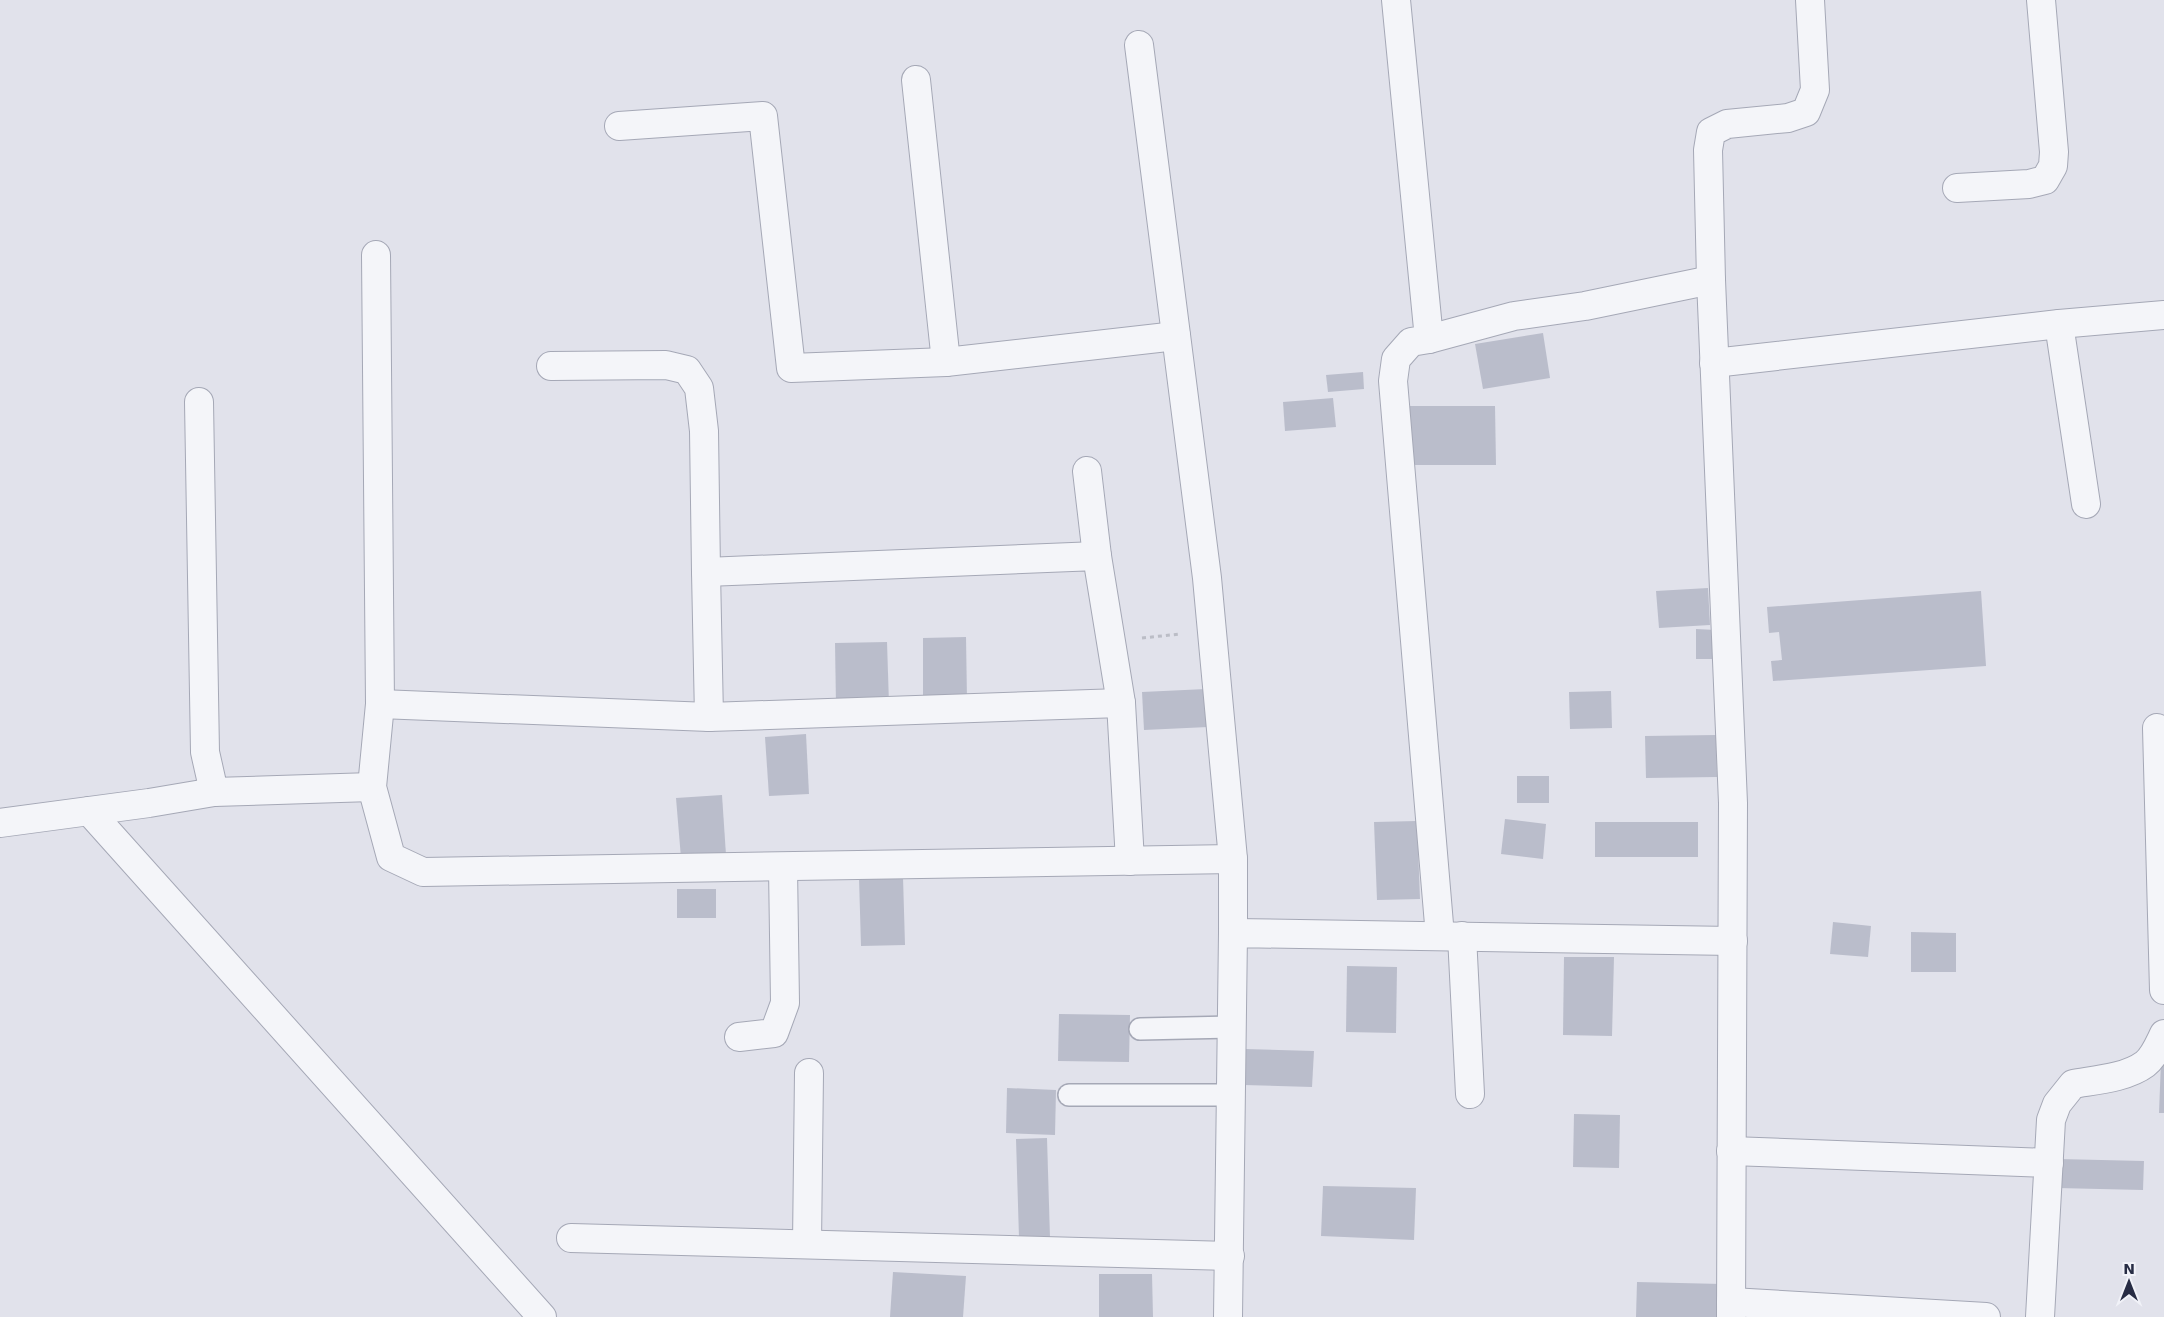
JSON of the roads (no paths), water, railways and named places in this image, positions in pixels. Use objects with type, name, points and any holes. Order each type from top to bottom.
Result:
[{"type":"street","points":[[1396,0],[1429,339]]},
{"type":"street","points":[[1810,0],[1815,90],[1806,112],[1788,118],[1727,124],[1711,132],[1708,150],[1714,363],[1733,803],[1731,1310],[1986,1317]]},
{"type":"street","points":[[1957,188],[2029,184],[2045,180],[2053,166],[2054,152],[2041,0]]},
{"type":"street","points":[[1139,44],[1212,631],[1233,859],[1228,1317]]},
{"type":"street","points":[[916,80],[946,362]]},
{"type":"street","points":[[619,126],[763,116],[791,368],[946,362],[1176,336]]},
{"type":"street","points":[[376,256],[380,704],[372,787],[391,857],[423,872],[1233,859]]},
{"type":"street","points":[[1470,1094],[1451,936],[1393,381],[1396,359],[1411,342],[1514,316],[1585,306],[1711,280]]},
{"type":"street","points":[[1714,363],[2058,324],[2164,315]]},
{"type":"street","points":[[2058,324],[2086,504]]},
{"type":"street","points":[[551,366],[666,365],[687,370],[700,388],[704,431],[709,717]]},
{"type":"street","points":[[199,402],[206,752],[214,792]]},
{"type":"street","points":[[1087,471],[1097,556],[1121,703],[1130,861]]},
{"type":"street","points":[[706,572],[1097,556]]},
{"type":"street","points":[[380,704],[709,717],[1121,703]]},
{"type":"street","points":[[2157,728],[2164,990]]},
{"type":"street","points":[[0,822],[214,792],[372,787]]},
{"type":"street","points":[[89,811],[542,1317]]},
{"type":"street","points":[[740,1037],[774,1033],[785,1003],[784,867]]},
{"type":"street","points":[[1233,933],[1732,941]]},
{"type":"street","points":[[2040,1317],[2051,1120],[2057,1104],[2073,1084],[2130,1072],[2146,1063],[2164,1034]]},
{"type":"street","points":[[807,1244],[809,1074]]},
{"type":"street","points":[[1731,1150],[2049,1163]]},
{"type":"street","points":[[572,1238],[1230,1256]]},
{"type":"lane","points":[[1140,1029],[1232,1027]]},
{"type":"lane","points":[[1069,1095],[1231,1095]]}]
